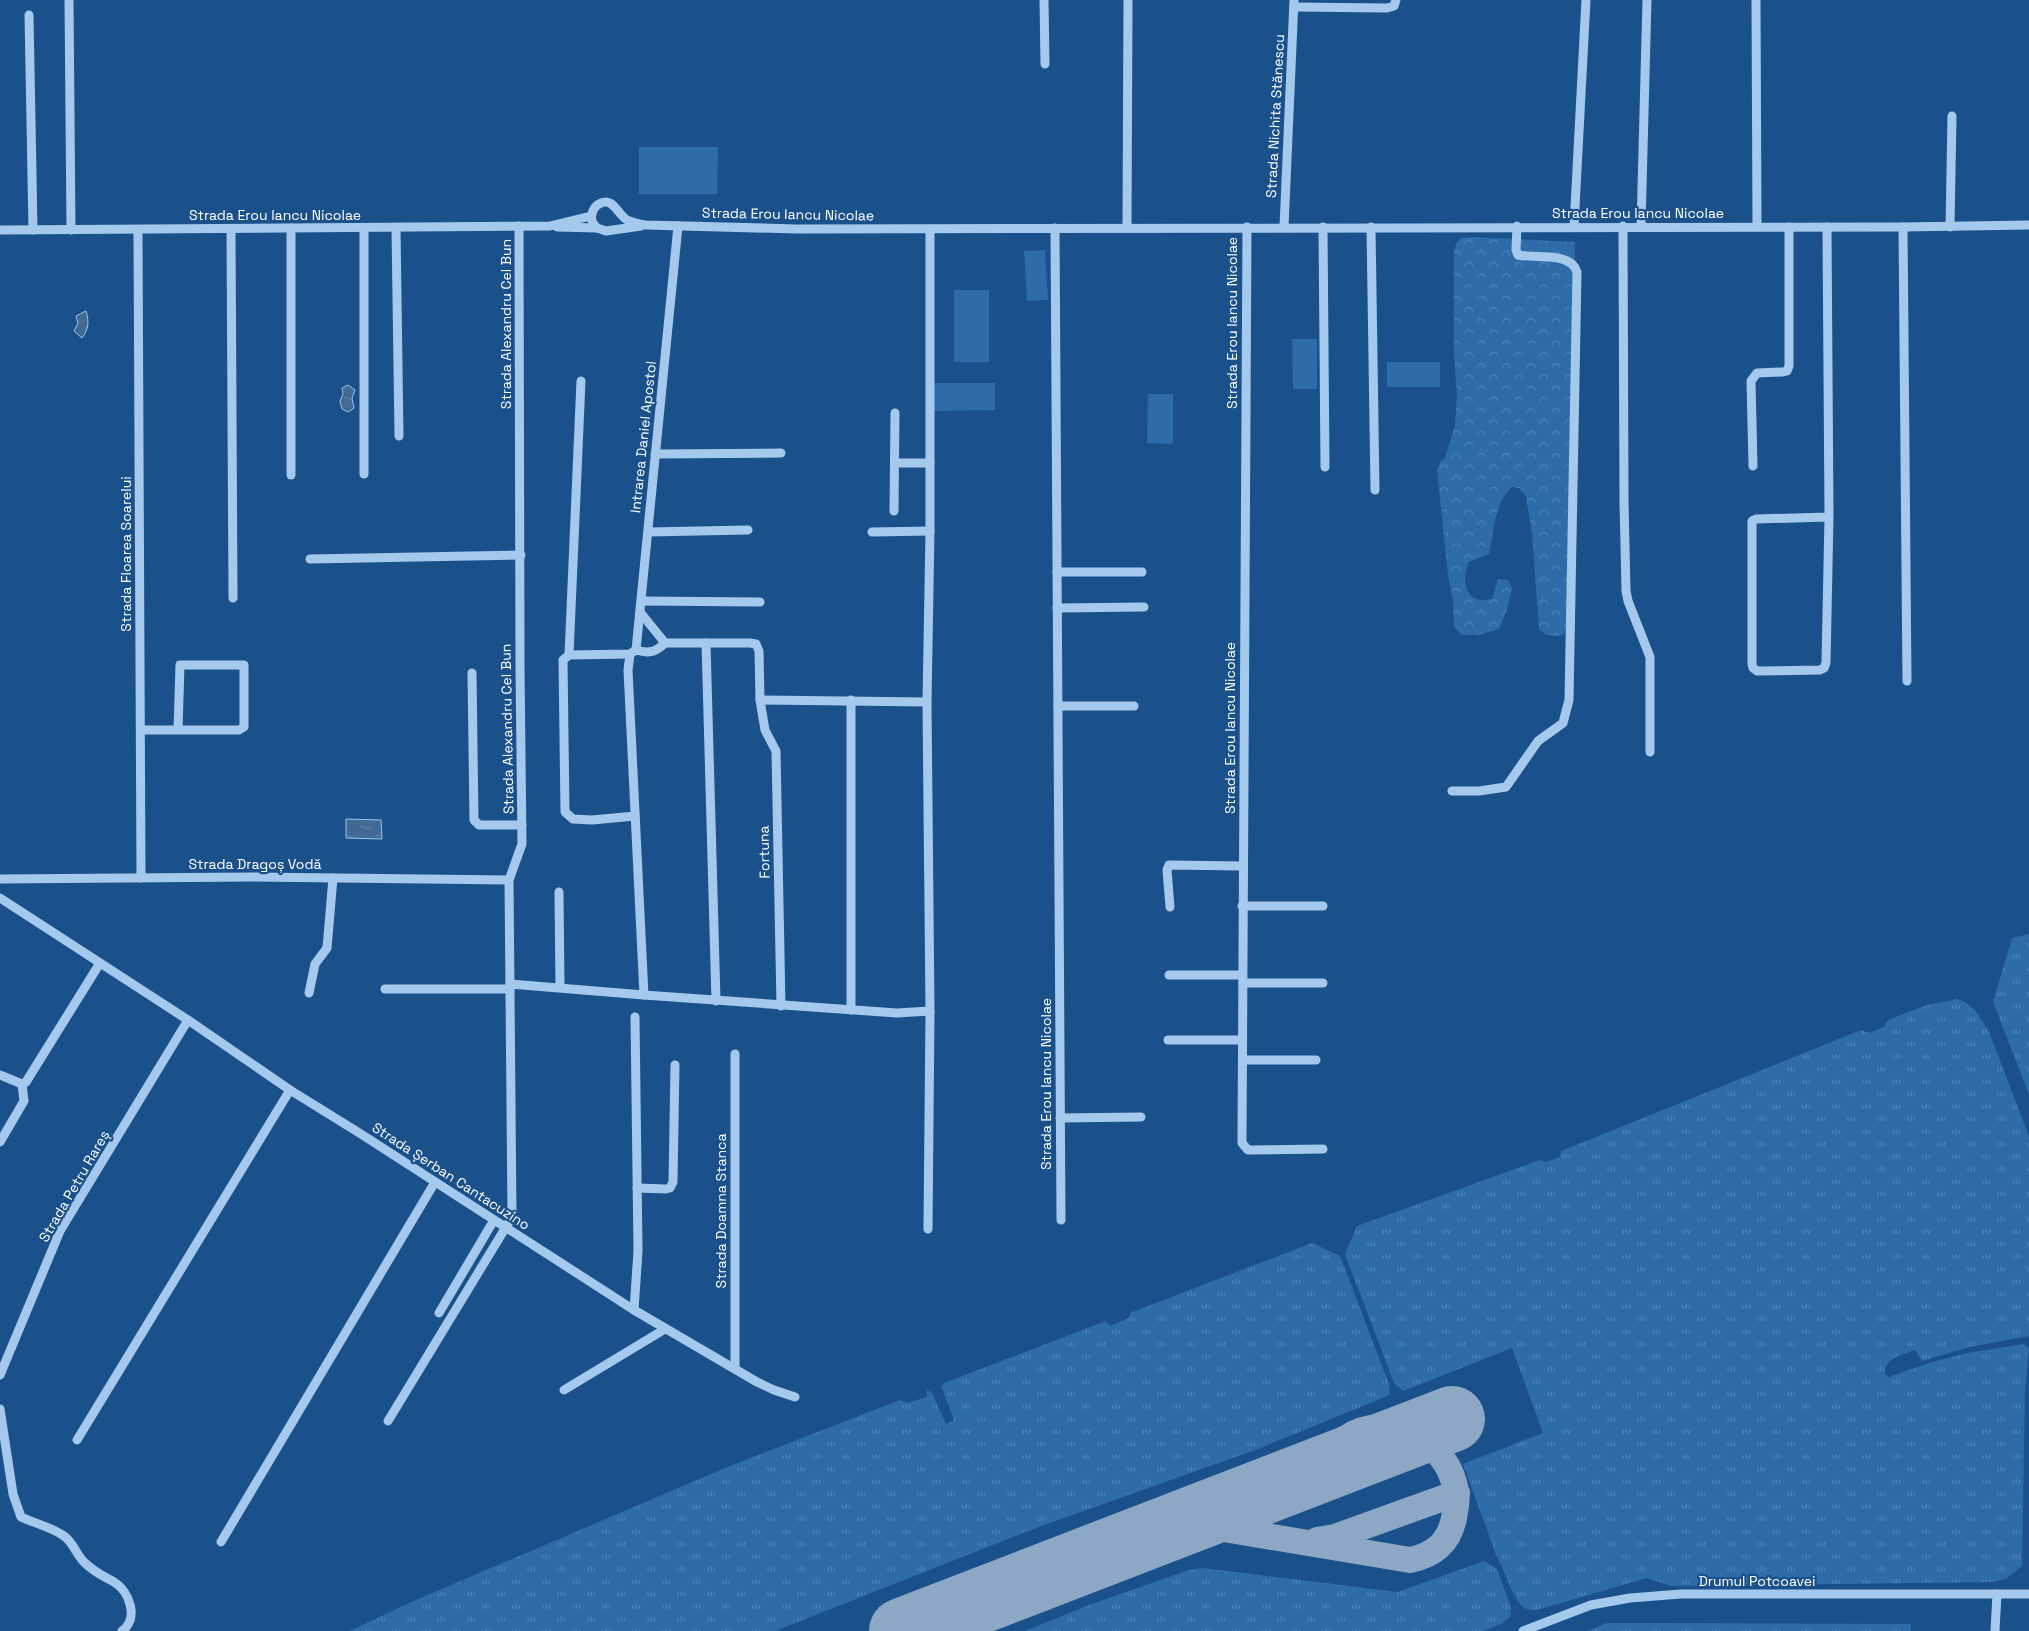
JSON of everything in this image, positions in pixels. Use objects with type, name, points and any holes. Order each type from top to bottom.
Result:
[{"type":"street","points":[[69,0],[71,230]]},
{"type":"street","points":[[1044,0],[1046,64]]},
{"type":"street","points":[[1127,228],[1128,0]]},
{"type":"street","name":"Strada Nichita Stănescu","points":[[1284,227],[1294,4],[1387,8],[1394,6],[1396,0]]},
{"type":"street","points":[[1574,226],[1586,0]]},
{"type":"street","points":[[1641,226],[1647,0]]},
{"type":"street","points":[[1756,0],[1757,226]]},
{"type":"street","points":[[29,15],[33,230]]},
{"type":"street","points":[[1950,226],[1952,116]]},
{"type":"street","name":"Strada Erou Iancu Nicolae","points":[[550,226],[591,216],[594,208],[606,202],[615,206],[619,214],[632,222],[646,226]]},
{"type":"street","points":[[610,230],[618,224],[619,214]]},
{"type":"street","points":[[591,216],[597,228]]},
{"type":"street","name":"Strada Erou Iancu Nicolae","points":[[0,230],[519,226],[597,228],[606,231],[646,226],[930,229],[1517,226],[1903,227],[2029,225]]},
{"type":"street","name":"Strada Alexandru Cel Bun","points":[[388,1421],[512,1217],[509,880],[522,844],[519,226]]},
{"type":"street","name":"Intrarea Daniel Apostol","points":[[644,995],[628,670],[640,612],[678,226]]},
{"type":"street","points":[[1452,791],[1479,791],[1506,787],[1538,741],[1563,723],[1569,700],[1578,272],[1571,262],[1560,259],[1518,255],[1516,250],[1517,226]]},
{"type":"street","points":[[1624,226],[1624,501],[1626,591],[1628,601],[1650,657],[1650,752]]},
{"type":"street","name":"Strada Erou Iancu Nicolae","points":[[1247,227],[1242,866],[1242,1143],[1248,1150],[1323,1149]]},
{"type":"street","points":[[1323,227],[1325,467]]},
{"type":"street","points":[[1371,227],[1375,490]]},
{"type":"street","points":[[1753,466],[1752,381],[1757,373],[1783,372],[1787,371],[1788,366],[1789,227]]},
{"type":"street","points":[[1827,227],[1829,517],[1826,663],[1824,668],[1820,670],[1757,671],[1753,668],[1752,664],[1752,521],[1756,519],[1829,517]]},
{"type":"street","points":[[1903,227],[1907,682]]},
{"type":"street","points":[[291,228],[291,475]]},
{"type":"street","points":[[364,228],[364,474]]},
{"type":"street","points":[[396,228],[399,436]]},
{"type":"street","name":"Strada Erou Iancu Nicolae","points":[[1056,228],[1061,1220]]},
{"type":"street","points":[[231,229],[233,598]]},
{"type":"street","points":[[928,1229],[930,1011],[927,702],[930,531],[930,229]]},
{"type":"street","name":"Strada Floarea Soarelui","points":[[138,230],[141,878]]},
{"type":"street","points":[[569,655],[581,382]]},
{"type":"street","points":[[894,511],[895,413]]},
{"type":"street","points":[[655,454],[782,453]]},
{"type":"street","points":[[895,463],[930,463]]},
{"type":"street","points":[[648,532],[748,530]]},
{"type":"street","points":[[872,532],[930,531]]},
{"type":"street","points":[[310,559],[521,555]]},
{"type":"street","points":[[1057,572],[1142,572]]},
{"type":"street","points":[[641,600],[760,602]]},
{"type":"street","points":[[1057,608],[1144,607]]},
{"type":"street","points":[[640,612],[665,643]]},
{"type":"street","points":[[635,816],[602,820],[572,819],[565,812],[563,660],[569,655],[650,652],[660,649],[665,643]]},
{"type":"street","points":[[665,643],[706,643],[716,1001]]},
{"type":"street","name":"Fortuna","points":[[706,643],[750,643],[756,644],[759,651],[760,700],[765,730],[776,751],[780,1006]]},
{"type":"street","points":[[141,730],[178,730],[239,730],[244,727],[244,665],[180,665],[178,730]]},
{"type":"street","points":[[472,673],[474,820],[479,825],[484,826],[522,825]]},
{"type":"street","points":[[760,700],[927,702]]},
{"type":"street","points":[[851,700],[851,1010]]},
{"type":"street","points":[[1058,706],[1134,706]]},
{"type":"street","points":[[1170,907],[1167,870],[1170,866],[1242,866]]},
{"type":"street","points":[[309,993],[315,964],[327,948],[333,878]]},
{"type":"street","name":"Strada Dragoș Vodă","points":[[0,879],[333,878],[509,880]]},
{"type":"street","points":[[559,892],[560,987]]},
{"type":"street","name":"Strada Șerban Cantacuzino","points":[[0,898],[188,1020],[290,1090],[634,1310],[774,1390],[795,1397]]},
{"type":"street","points":[[1242,906],[1323,906]]},
{"type":"street","points":[[22,1084],[26,1082],[100,963]]},
{"type":"street","points":[[1169,976],[1323,983]]},
{"type":"street","points":[[385,989],[510,986],[560,987],[780,1006],[897,1013],[930,1011]]},
{"type":"street","points":[[634,1310],[638,1250],[635,1017]]},
{"type":"street","name":"Strada Petru Rareș","points":[[0,1375],[60,1231],[188,1020]]},
{"type":"street","points":[[1168,1040],[1242,1040]]},
{"type":"street","name":"Strada Doamna Stanca","points":[[735,1054],[735,1368]]},
{"type":"street","points":[[1242,1060],[1316,1060]]},
{"type":"street","points":[[637,1188],[666,1189],[670,1188],[673,1182],[675,1065]]},
{"type":"street","points":[[0,1075],[22,1084]]},
{"type":"street","points":[[0,1142],[24,1101],[22,1084]]},
{"type":"street","points":[[78,1440],[290,1090]]},
{"type":"street","points":[[1060,1118],[1141,1117]]},
{"type":"street","points":[[220,1542],[435,1182]]},
{"type":"street","points":[[438,1313],[494,1220]]},
{"type":"street","points":[[564,1390],[665,1329]]},
{"type":"street","points":[[0,1409],[12,1485],[21,1517],[63,1535],[70,1541],[81,1560],[91,1569],[115,1583],[125,1595],[131,1609],[132,1618],[129,1626],[122,1631]]},
{"type":"street","name":"Drumul Potcoavei","points":[[1523,1631],[1591,1605],[1630,1598],[1681,1594],[2029,1594]]},
{"type":"street","points":[[1995,1631],[1997,1594]]},
{"type":"green space","points":[[639,147],[718,147],[717,194],[639,194]]},
{"type":"green space","points":[[1461,238],[1575,242],[1567,626],[1564,634],[1558,636],[1546,635],[1539,629],[1532,533],[1526,497],[1520,488],[1512,487],[1498,509],[1489,554],[1469,562],[1465,577],[1467,590],[1476,599],[1483,600],[1492,599],[1498,579],[1508,580],[1512,588],[1507,610],[1499,629],[1479,635],[1461,635],[1454,626],[1453,601],[1448,575],[1437,470],[1441,461],[1445,458],[1455,425],[1457,397],[1454,356],[1454,251],[1457,242]]},
{"type":"green space","points":[[1045,250],[1048,300],[1027,301],[1024,251]]},
{"type":"green space","points":[[954,290],[989,290],[989,362],[954,362]]},
{"type":"green space","points":[[1292,339],[1317,339],[1317,389],[1293,389]]},
{"type":"green space","points":[[1387,362],[1440,362],[1440,387],[1387,387]]},
{"type":"green space","points":[[934,383],[995,383],[995,410],[934,411]]},
{"type":"green space","points":[[1148,394],[1173,394],[1173,444],[1147,443]]},
{"type":"green space","points":[[2029,934],[2029,1094],[1993,1002],[2012,938]]},
{"type":"green space","points":[[1957,999],[1965,1002],[1975,1010],[1989,1032],[2029,1136],[2029,1336],[1970,1347],[1922,1361],[1915,1350],[1890,1361],[1885,1369],[1885,1374],[1889,1377],[1932,1362],[1968,1353],[2023,1344],[2029,1349],[2025,1390],[2022,1566],[2006,1579],[1993,1582],[1670,1586],[1647,1578],[1537,1610],[1525,1608],[1520,1604],[1512,1591],[1496,1555],[1463,1464],[1543,1433],[1512,1348],[1403,1391],[1394,1383],[1345,1254],[1357,1226],[1540,1160],[1546,1162],[1560,1157],[1561,1151],[1861,1030],[1869,1033],[1884,1027],[1888,1020],[1927,1005]]},
{"type":"green space","points":[[1312,1243],[1340,1256],[1389,1384],[1390,1395],[1258,1449],[1033,1529],[775,1631],[350,1631],[409,1603],[725,1468],[900,1400],[907,1403],[927,1397],[927,1390],[932,1393],[946,1424],[954,1420],[941,1386],[944,1383],[1106,1321],[1110,1326],[1129,1318],[1130,1313]]},
{"type":"green space","points":[[1484,1561],[1497,1569],[1511,1608],[1510,1617],[1501,1624],[1483,1631],[1025,1631],[1089,1605],[1189,1570],[1203,1568],[1398,1592]]},
{"type":"green space","points":[[1607,1623],[1911,1624],[1911,1631],[1587,1631]]},
{"type":"water","points":[[86,311],[88,325],[82,338],[74,331],[78,323],[76,316]]},
{"type":"water","points":[[348,385],[355,390],[352,398],[354,408],[348,412],[342,409],[340,401],[343,394],[342,388]]},
{"type":"water","points":[[346,819],[381,820],[382,839],[346,838]]},
{"type":"taxiway","points":[[1161,1531],[1186,1528],[1218,1528],[1410,1560],[1433,1551],[1444,1541],[1452,1527],[1457,1499],[1451,1474],[1442,1458],[1430,1445],[1415,1435],[1398,1429],[1381,1427],[1363,1430],[1336,1445],[1315,1472]]},
{"type":"taxiway","points":[[1317,1540],[1335,1537],[1457,1493]]},
{"type":"runway","points":[[902,1631],[1452,1419]]}]
